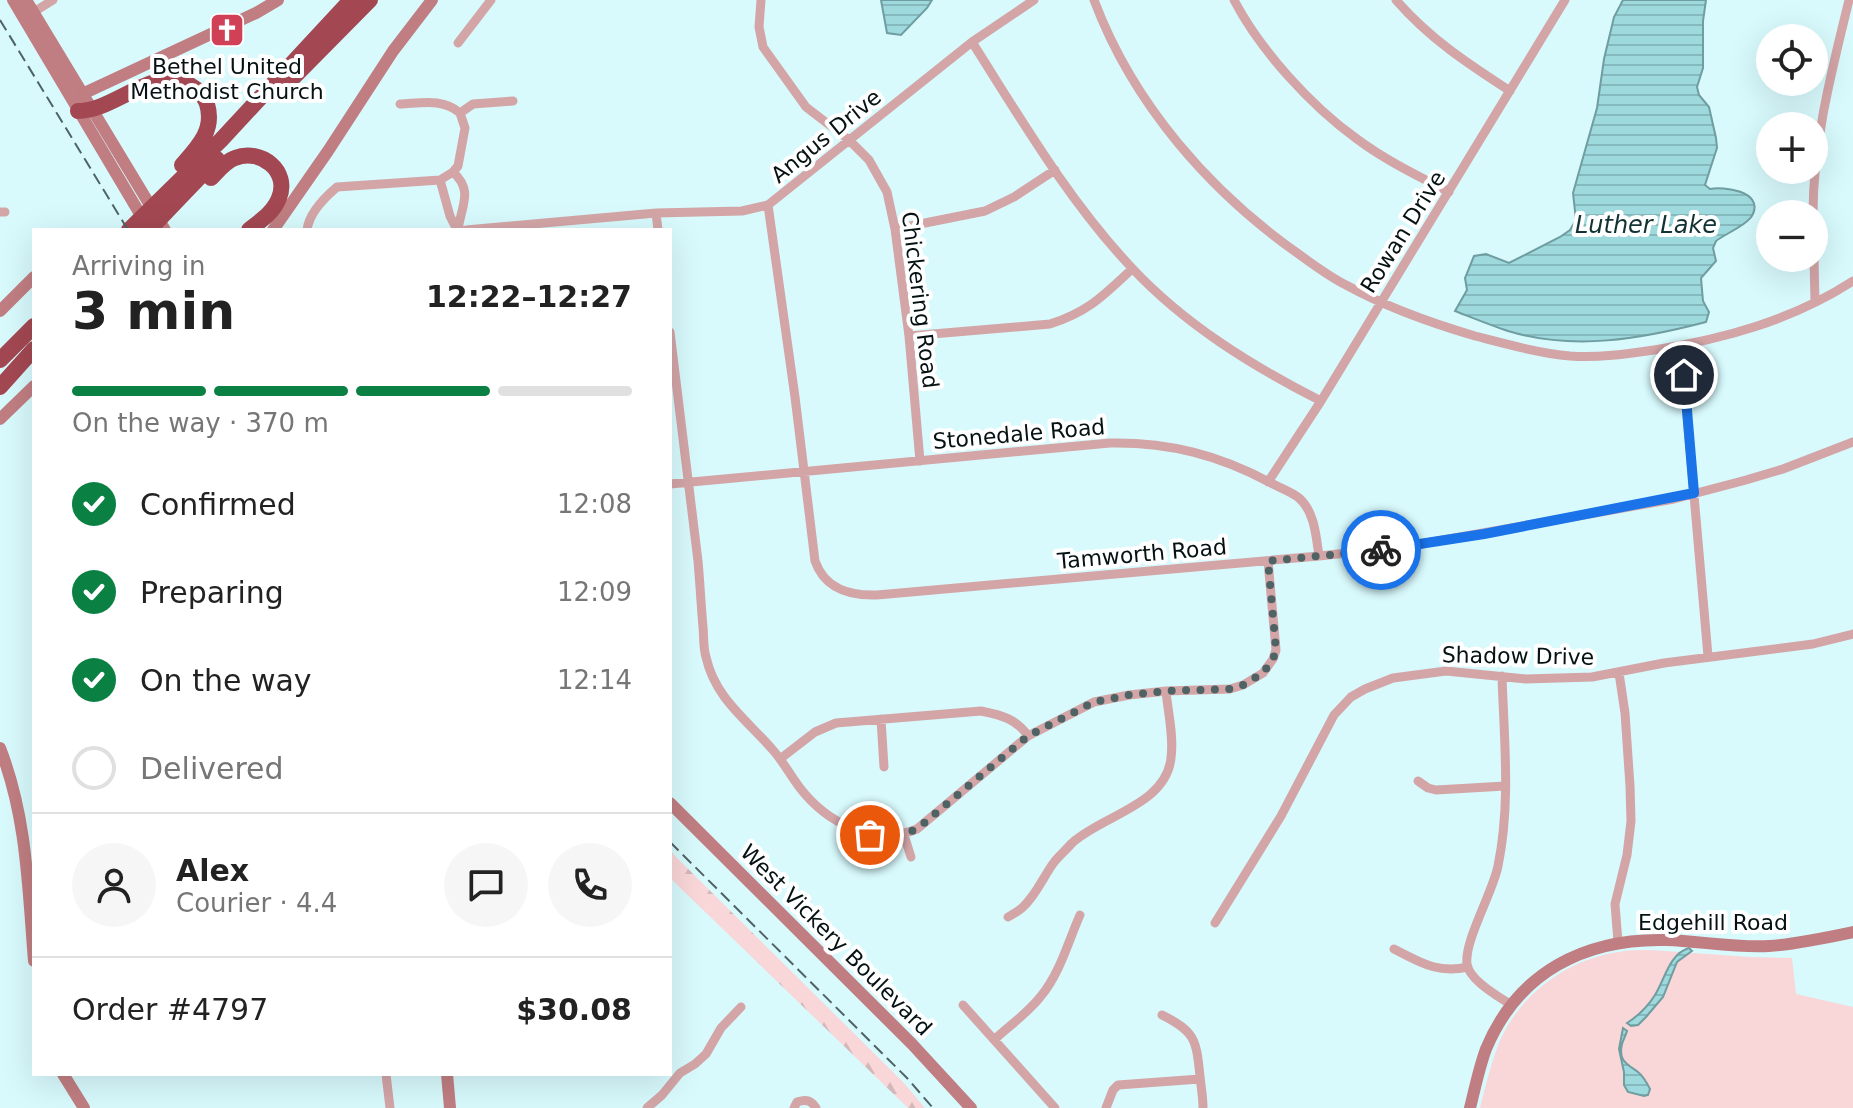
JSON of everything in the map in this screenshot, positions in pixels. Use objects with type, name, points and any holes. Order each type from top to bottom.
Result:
[{"type":"highway","points":[[181,187],[351,0]]},
{"type":"highway","points":[[181,187],[370,0]]},
{"type":"highway","points":[[117,78],[124,95]]},
{"type":"highway","points":[[82,103],[124,95],[167,80],[188,83],[201,93],[208,107],[210,122],[172,214],[165,222]]},
{"type":"highway","points":[[130,228],[136,216],[181,187],[231,159],[251,155],[266,159],[278,174],[281,192],[274,208],[251,228]]},
{"type":"highway","points":[[0,348],[32,319]]},
{"type":"highway","points":[[0,360],[32,328]]},
{"type":"highway","points":[[0,378],[32,349]]},
{"type":"highway","points":[[0,387],[32,349]]},
{"type":"main road","points":[[13,0],[29,16],[82,103],[148,228]]},
{"type":"main road","points":[[26,0],[29,16]]},
{"type":"main road","points":[[82,103],[117,78],[278,0]]},
{"type":"main road","points":[[274,228],[393,51],[432,0]]},
{"type":"main road","points":[[82,103],[165,222]]},
{"type":"main road","points":[[0,311],[32,279]]},
{"type":"main road","points":[[0,419],[32,388]]},
{"type":"main road","points":[[0,748],[11,778],[23,831],[32,937]]},
{"type":"main road","name":"West Vickery Boulevard","points":[[672,805],[912,1044],[971,1108]]},
{"type":"main road","name":"Edgehill Road","points":[[1470,1108],[1486,1048],[1511,1005],[1535,980],[1582,952],[1618,942],[1665,940],[1767,946],[1853,932]]},
{"type":"main road","points":[[64,1076],[84,1108]]},
{"type":"main road","points":[[447,1076],[450,1108]]},
{"type":"street","points":[[29,16],[53,0]]},
{"type":"street","name":"Chickering Road","points":[[761,0],[759,30],[763,47],[806,107],[849,140],[869,160],[885,185],[895,229],[909,336],[920,461]]},
{"type":"street","name":"Angus Drive","points":[[488,228],[656,213],[742,211],[768,205],[972,42],[1034,0]]},
{"type":"street","points":[[1094,0],[1134,82],[1190,158],[1245,213],[1345,285],[1455,330],[1532,350],[1570,356],[1633,353],[1681,346],[1758,326],[1815,302],[1853,281]]},
{"type":"street","points":[[1234,0],[1258,38],[1301,90],[1355,138],[1449,192]]},
{"type":"street","points":[[1396,0],[1412,19],[1456,56],[1510,91]]},
{"type":"street","name":"Rowan Drive","points":[[1268,482],[1321,401],[1565,0]]},
{"type":"street","points":[[1814,200],[1818,148],[1828,89],[1849,0]]},
{"type":"street","points":[[458,43],[487,2]]},
{"type":"street","points":[[972,42],[1070,194],[1132,269],[1186,318],[1221,344],[1321,401]]},
{"type":"street","points":[[460,113],[473,104],[513,101]]},
{"type":"street","points":[[307,228],[308,220],[337,187],[440,180],[458,166],[465,128],[460,113],[452,106],[438,102],[400,104]]},
{"type":"street","points":[[895,229],[985,211],[1014,197],[1055,170]]},
{"type":"street","points":[[453,172],[462,180],[466,190],[457,228]]},
{"type":"street","points":[[440,180],[456,228]]},
{"type":"street","name":"Tamworth Road","points":[[768,205],[815,561],[829,583],[849,593],[877,595],[1403,547],[1694,493],[1783,469],[1853,442]]},
{"type":"street","points":[[656,213],[658,228]]},
{"type":"street","points":[[909,336],[1050,324],[1072,317],[1095,304],[1132,269]]},
{"type":"street","points":[[1814,272],[1815,302]]},
{"type":"street","points":[[1681,346],[1708,656]]},
{"type":"street","points":[[672,349],[698,564],[705,656],[714,683],[818,807],[834,819],[870,835],[889,837],[917,829],[1028,736],[1094,702],[1166,691],[1230,689],[1256,678],[1269,666],[1276,650],[1268,561]]},
{"type":"street","name":"Stonedale Road","points":[[672,484],[1131,442],[1219,458],[1299,498],[1310,513],[1319,556]]},
{"type":"street","name":"Shadow Drive","points":[[1215,923],[1281,816],[1334,715],[1351,697],[1379,683],[1428,672],[1559,679],[1592,677],[1708,656],[1790,648],[1853,634]]},
{"type":"street","points":[[1618,942],[1615,904],[1627,855],[1631,821],[1625,713],[1619,673]]},
{"type":"street","points":[[1502,676],[1506,817],[1498,868],[1469,944],[1466,962],[1475,979],[1511,1005]]},
{"type":"street","points":[[1008,917],[1023,907],[1055,861],[1075,841],[1149,797],[1166,777],[1171,760],[1171,743],[1166,691]]},
{"type":"street","points":[[780,759],[828,725],[881,719],[981,711],[1011,720],[1022,726],[1028,736]]},
{"type":"street","points":[[881,719],[884,767]]},
{"type":"street","points":[[1418,781],[1436,790],[1505,786]]},
{"type":"street","points":[[904,835],[911,857]]},
{"type":"street","points":[[994,1040],[1034,1004],[1052,980],[1080,915]]},
{"type":"street","points":[[1394,949],[1440,969],[1468,967]]},
{"type":"street","points":[[963,1005],[1055,1108]]},
{"type":"street","points":[[647,1108],[680,1073],[706,1054],[721,1028],[741,1007]]},
{"type":"street","points":[[1162,1015],[1183,1025],[1191,1035],[1198,1054],[1203,1108]]},
{"type":"street","points":[[386,1076],[390,1108]]},
{"type":"street","points":[[1106,1108],[1118,1085],[1200,1079]]},
{"type":"street","points":[[794,1108],[797,1102],[803,1100],[810,1101],[816,1108]]},
{"type":"green space","points":[[672,853],[904,1083],[925,1108],[908,1108],[672,880]]},
{"type":"green space","points":[[1650,950],[1792,958],[1796,994],[1853,1007],[1853,1108],[1480,1108],[1497,1048],[1517,1012],[1530,997],[1562,972],[1580,963],[1619,952]]},
{"type":"water","points":[[881,0],[932,0],[901,35],[887,33]]},
{"type":"water","name":"Luther Lake","points":[[1623,0],[1706,0],[1703,68],[1697,87],[1699,95],[1709,107],[1717,148],[1705,185],[1710,189],[1740,192],[1747,195],[1755,206],[1751,218],[1716,241],[1713,248],[1716,261],[1701,278],[1703,301],[1709,312],[1706,322],[1632,338],[1558,340],[1508,331],[1455,311],[1467,290],[1465,278],[1474,256],[1486,254],[1509,263],[1560,237],[1570,230],[1576,220],[1573,193],[1597,108],[1614,17]]},
{"type":"water","points":[[1689,948],[1692,951],[1677,962],[1663,997],[1638,1025],[1627,1023],[1652,999],[1677,956]]},
{"type":"water","points":[[1623,1028],[1627,1031],[1622,1044],[1622,1058],[1645,1080],[1650,1089],[1648,1095],[1628,1092],[1624,1085],[1619,1049]]},
{"type":"railway","points":[[0,20],[127,228]]},
{"type":"railway","points":[[672,844],[907,1078],[933,1108]]},
{"type":"way so far","points":[[870,835],[889,837],[917,829],[1028,736],[1094,702],[1166,691],[1230,689],[1256,678],[1269,666],[1276,650],[1268,561],[1381,550]]},
{"type":"place","name":"Bethel United Methodist Church","points":[[227,30]]},
{"type":"route","points":[[1381,550],[1484,534],[1694,493],[1684,375]]}]
